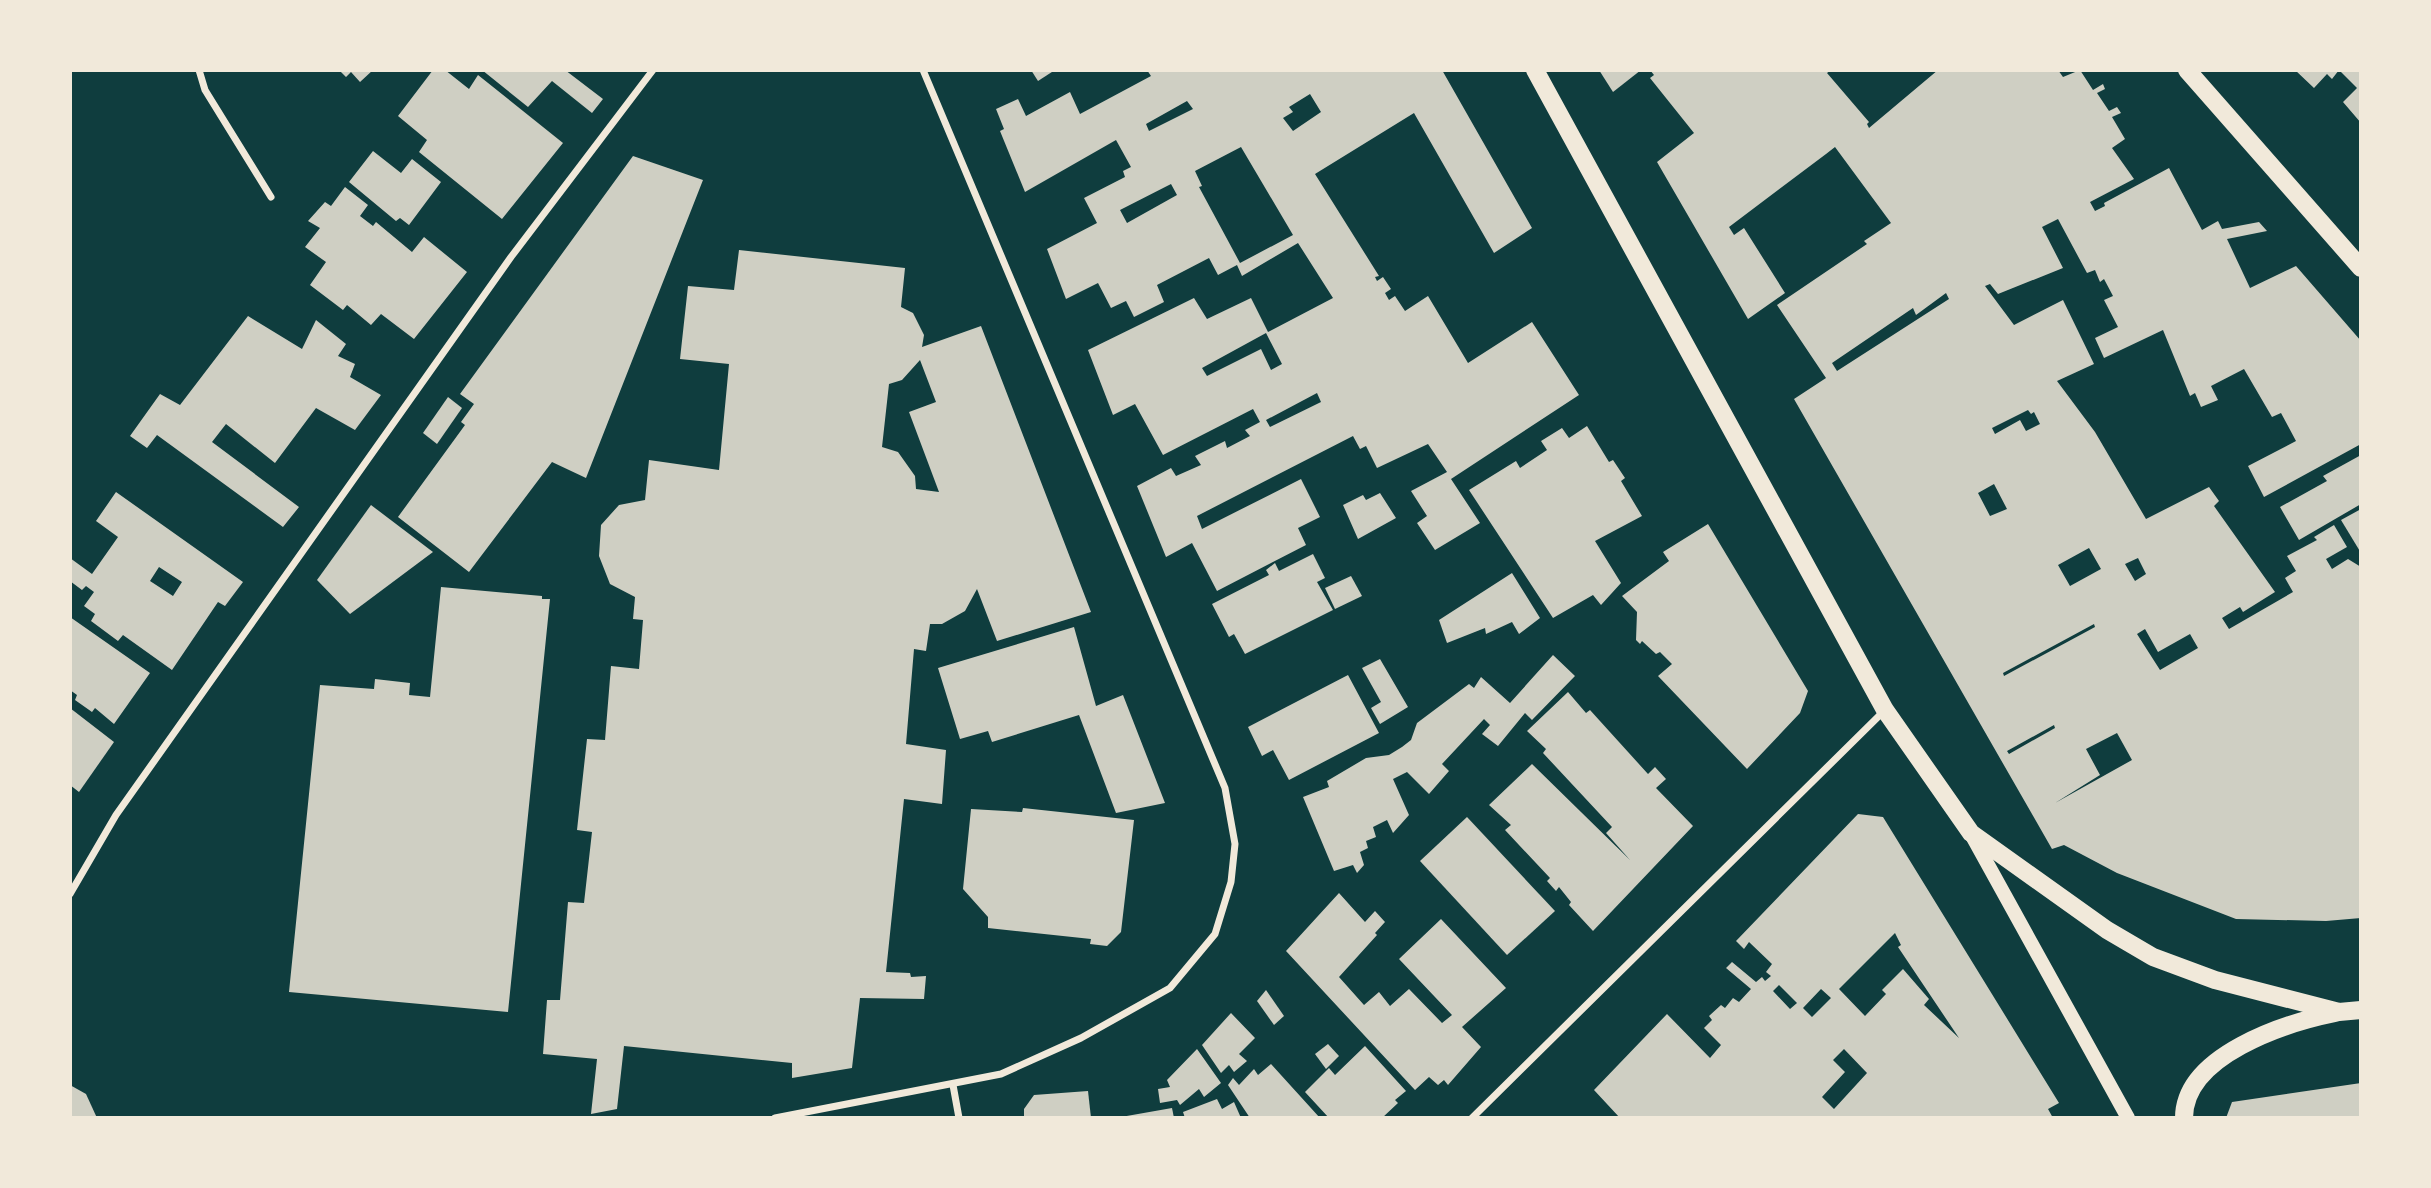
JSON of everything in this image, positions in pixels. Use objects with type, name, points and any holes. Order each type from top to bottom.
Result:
[{"type":"main road","points":[[1535,70],[1885,710],[1971,833],[2128,1118]]},
{"type":"main road","points":[[2187,70],[2361,268]]},
{"type":"main road","points":[[1971,833],[2107,930],[2153,957],[2215,980],[2339,1012]]},
{"type":"main road","points":[[2184,1118],[2195,1084],[2219,1060],[2268,1033],[2303,1020],[2361,1010]]},
{"type":"street","points":[[199,70],[205,90],[271,197]]},
{"type":"street","points":[[70,894],[116,815],[164,747],[511,257],[653,70]]},
{"type":"street","points":[[775,1118],[953,1086],[1001,1074],[1081,1038],[1170,988],[1215,934],[1231,882],[1235,844],[1225,789],[923,70]]},
{"type":"street","points":[[1472,1118],[1885,710]]},
{"type":"street","points":[[953,1086],[959,1118]]},
{"type":"building","points":[[339,70],[373,70],[360,82],[351,72],[346,77]]},
{"type":"building","points":[[433,70],[445,70],[469,89],[478,75],[563,143],[502,219],[419,152],[427,140],[398,116]]},
{"type":"building","points":[[482,70],[565,70],[603,99],[592,113],[552,81],[528,107]]},
{"type":"building","points":[[1031,70],[1055,70],[1038,81]]},
{"type":"building","points":[[1147,70],[1442,70],[1532,228],[1494,253],[1414,113],[1315,174],[1379,276],[1375,277],[1377,281],[1383,277],[1391,289],[1385,293],[1389,300],[1395,296],[1405,311],[1428,296],[1468,363],[1532,322],[1579,395],[1451,479],[1480,523],[1435,550],[1417,523],[1427,516],[1411,491],[1447,472],[1428,444],[1377,468],[1366,446],[1360,449],[1353,436],[1197,516],[1202,529],[1301,479],[1320,517],[1298,528],[1306,545],[1217,591],[1192,543],[1166,557],[1137,486],[1171,468],[1176,476],[1201,465],[1195,456],[1225,441],[1227,448],[1250,436],[1245,430],[1260,422],[1253,409],[1163,455],[1135,404],[1113,415],[1088,350],[1194,298],[1207,319],[1251,298],[1268,332],[1333,298],[1298,243],[1242,276],[1237,265],[1218,275],[1209,258],[1157,285],[1164,302],[1134,317],[1126,301],[1111,308],[1098,283],[1066,299],[1047,249],[1097,223],[1084,198],[1125,177],[1123,171],[1131,167],[1116,140],[1025,192],[1000,131],[1004,129],[996,109],[1018,99],[1026,116],[1070,92],[1080,114],[1151,76]],"holes":[[[1310,94],[1321,112],[1293,131],[1283,118],[1293,112],[1289,107]],[[1187,101],[1193,109],[1149,131],[1146,124]],[[1241,147],[1293,235],[1240,263],[1199,187],[1202,186],[1195,171]],[[1171,184],[1177,195],[1127,223],[1120,210]],[[1266,333],[1282,364],[1271,370],[1261,349],[1207,376],[1202,368]],[[1317,393],[1321,402],[1270,427],[1266,420]]]},
{"type":"building","points":[[1599,70],[1641,70],[1613,92]]},
{"type":"building","points":[[1650,70],[1831,70],[1827,73],[1869,122],[1869,128],[1938,70],[2058,70],[2063,77],[2080,70],[2093,90],[2103,84],[2105,89],[2097,93],[2109,111],[2117,107],[2121,113],[2112,117],[2125,139],[2112,148],[2134,179],[2090,202],[2095,211],[2105,206],[2104,203],[2169,168],[2202,230],[2218,221],[2222,229],[2259,222],[2267,231],[2227,239],[2250,288],[2296,266],[2361,341],[2361,444],[2264,497],[2248,466],[2296,441],[2281,413],[2272,417],[2244,369],[2211,386],[2218,400],[2201,407],[2195,393],[2190,396],[2163,330],[2104,358],[2095,338],[2118,327],[2104,300],[2113,296],[2104,279],[2100,282],[2095,270],[2087,273],[2058,219],[2042,227],[2063,268],[1998,294],[1990,284],[1985,286],[2014,325],[2063,300],[2094,364],[2057,381],[2095,432],[2146,519],[2209,487],[2219,501],[2214,506],[2275,592],[2243,612],[2240,607],[2222,618],[2229,629],[2293,592],[2285,578],[2296,571],[2287,556],[2317,540],[2314,537],[2334,525],[2347,547],[2326,559],[2332,569],[2348,559],[2361,567],[2361,918],[2326,921],[2236,919],[2117,873],[2064,845],[2052,849],[1794,399],[1826,378],[1777,305],[1867,244],[1864,241],[1891,223],[1835,147],[1729,227],[1734,235],[1744,228],[1785,293],[1748,319],[1657,162],[1694,133],[1650,78],[1654,75]],"holes":[[[1946,293],[1949,299],[1837,371],[1832,363],[1913,308],[1916,315]],[[2028,410],[2031,414],[2034,412],[2040,424],[2026,431],[2020,420],[1995,434],[1992,428]],[[1994,484],[2007,509],[1990,516],[1978,493]],[[2089,548],[2101,569],[2070,586],[2058,565]],[[2138,558],[2146,574],[2135,581],[2125,564]],[[2094,624],[2095,627],[2004,676],[2003,673]],[[2145,629],[2158,652],[2190,634],[2198,648],[2160,670],[2137,634]],[[2054,725],[2055,728],[2009,754],[2007,751]],[[2117,733],[2132,760],[2055,803],[2100,775],[2086,749]]]},
{"type":"building","points":[[2295,70],[2339,70],[2332,79],[2327,74],[2314,88]]},
{"type":"building","points":[[2339,70],[2361,70],[2361,123],[2343,102],[2357,88]]},
{"type":"building","points":[[373,151],[401,173],[412,159],[441,182],[409,225],[400,218],[396,221],[349,182]]},
{"type":"building","points":[[633,156],[703,180],[586,478],[552,462],[469,572],[398,517],[465,425],[461,422],[474,404],[460,394]]},
{"type":"building","points":[[345,187],[368,205],[360,216],[373,226],[376,222],[412,252],[424,237],[467,272],[414,339],[381,314],[371,325],[347,305],[343,310],[310,285],[326,262],[305,247],[320,228],[308,221],[325,202],[331,206]]},
{"type":"building","points":[[739,250],[905,268],[901,307],[913,313],[924,335],[922,347],[981,326],[1091,612],[997,641],[977,589],[965,611],[942,624],[930,624],[926,651],[914,649],[906,744],[946,750],[942,804],[904,799],[886,972],[910,973],[911,977],[926,976],[924,999],[860,998],[852,1068],[792,1078],[792,1063],[624,1046],[617,1109],[591,1114],[597,1059],[543,1054],[547,1000],[560,1000],[568,902],[584,903],[592,832],[577,830],[587,739],[605,740],[611,666],[639,669],[643,620],[633,619],[635,597],[610,584],[599,556],[601,525],[619,505],[645,500],[649,460],[719,470],[729,364],[680,359],[688,286],[734,290]],"holes":[[[920,360],[936,402],[909,412],[939,492],[916,489],[915,476],[898,452],[882,447],[889,384],[902,380]]]},
{"type":"building","points":[[248,316],[302,349],[316,320],[346,344],[338,356],[355,364],[350,377],[381,395],[355,430],[316,408],[275,463],[226,424],[212,442],[299,507],[283,527],[157,435],[147,448],[130,436],[160,394],[180,405]]},
{"type":"building","points":[[448,397],[462,408],[437,444],[423,433]]},
{"type":"building","points":[[1587,426],[1609,462],[1613,460],[1625,478],[1621,481],[1642,516],[1595,541],[1621,583],[1601,605],[1593,595],[1553,618],[1469,490],[1516,461],[1520,468],[1547,450],[1541,441],[1562,428],[1569,438]]},
{"type":"building","points":[[2361,455],[2361,504],[2299,540],[2280,507],[2327,481],[2323,476]]},
{"type":"building","points":[[116,492],[243,582],[225,606],[218,602],[172,670],[123,635],[118,641],[91,621],[95,614],[84,606],[94,592],[86,586],[82,590],[70,581],[70,558],[92,574],[118,537],[96,521]],"holes":[[[159,567],[182,582],[173,596],[150,581]]]},
{"type":"building","points":[[1380,493],[1396,518],[1358,539],[1343,505],[1363,495],[1366,500]]},
{"type":"building","points":[[371,505],[433,552],[350,614],[317,580]]},
{"type":"building","points":[[2361,509],[2361,553],[2341,520]]},
{"type":"building","points":[[1708,524],[1808,691],[1800,713],[1747,769],[1658,676],[1672,664],[1660,652],[1656,654],[1642,641],[1640,644],[1636,640],[1637,612],[1622,596],[1669,561],[1663,552]]},
{"type":"building","points":[[1313,554],[1325,578],[1317,582],[1333,610],[1245,654],[1234,634],[1229,637],[1212,604],[1269,575],[1266,570],[1275,563],[1279,571]]},
{"type":"building","points":[[1512,573],[1540,618],[1519,634],[1512,622],[1486,634],[1485,628],[1447,643],[1439,620]]},
{"type":"building","points":[[1351,576],[1362,596],[1335,609],[1325,588]]},
{"type":"building","points":[[441,587],[542,596],[542,599],[550,599],[508,1012],[289,992],[320,685],[374,689],[375,679],[410,683],[409,695],[430,697]]},
{"type":"building","points":[[70,617],[150,673],[114,724],[95,708],[92,712],[75,700],[77,695],[70,690]]},
{"type":"building","points":[[1074,627],[1096,706],[1123,695],[1165,803],[1116,813],[1079,715],[992,742],[988,731],[960,739],[938,668]]},
{"type":"building","points":[[1553,655],[1575,676],[1532,720],[1525,713],[1498,746],[1482,734],[1490,725],[1484,719],[1442,764],[1449,771],[1429,794],[1407,772],[1393,779],[1409,815],[1393,833],[1387,820],[1373,827],[1376,837],[1366,841],[1368,848],[1360,852],[1364,865],[1357,873],[1353,865],[1334,871],[1303,797],[1329,787],[1327,781],[1366,758],[1389,755],[1402,747],[1411,740],[1417,723],[1469,684],[1474,688],[1481,677],[1510,703]]},
{"type":"building","points":[[1380,659],[1408,707],[1380,724],[1371,708],[1381,702],[1362,668]]},
{"type":"building","points":[[1348,675],[1379,733],[1289,780],[1273,750],[1262,756],[1248,727]]},
{"type":"building","points":[[1568,692],[1586,713],[1590,710],[1648,774],[1655,767],[1666,779],[1656,788],[1693,826],[1593,931],[1569,905],[1571,902],[1559,887],[1556,891],[1547,881],[1550,878],[1505,830],[1511,825],[1489,805],[1532,764],[1630,860],[1606,833],[1612,827],[1543,753],[1546,749],[1527,731]]},
{"type":"building","points":[[70,708],[114,742],[79,792],[70,785]]},
{"type":"building","points":[[1023,808],[1134,820],[1121,932],[1107,946],[1090,944],[1091,939],[988,928],[988,917],[963,889],[971,809],[1022,812]]},
{"type":"building","points":[[1858,814],[1883,817],[2059,1103],[2048,1109],[2053,1118],[1620,1118],[1594,1090],[1667,1014],[1710,1058],[1721,1045],[1704,1028],[1712,1020],[1709,1016],[1721,1005],[1725,1008],[1733,998],[1739,1002],[1751,989],[1726,968],[1732,962],[1756,982],[1762,977],[1765,981],[1771,976],[1766,972],[1772,964],[1749,942],[1744,949],[1736,941]],"holes":[[[1895,933],[1901,945],[1898,947],[1959,1038],[1924,1005],[1929,999],[1903,969],[1882,990],[1886,994],[1865,1016],[1839,989]],[[1779,985],[1797,1003],[1790,1009],[1773,991]],[[1821,989],[1831,998],[1812,1017],[1803,1008]],[[1844,1049],[1867,1073],[1834,1109],[1822,1097],[1845,1072],[1833,1060]]]},
{"type":"building","points":[[1467,817],[1555,911],[1507,955],[1420,861]]},
{"type":"building","points":[[1339,893],[1365,922],[1375,911],[1385,922],[1375,933],[1377,935],[1339,977],[1364,1005],[1379,992],[1390,1006],[1409,989],[1442,1023],[1452,1015],[1399,959],[1441,919],[1506,988],[1462,1027],[1481,1047],[1448,1085],[1444,1080],[1438,1085],[1429,1077],[1415,1090],[1286,951]]},
{"type":"building","points":[[1266,990],[1284,1016],[1274,1025],[1257,1001]]},
{"type":"building","points":[[1231,1013],[1255,1038],[1239,1054],[1247,1061],[1234,1072],[1229,1065],[1221,1073],[1202,1045]]},
{"type":"building","points":[[1328,1044],[1339,1056],[1326,1069],[1315,1054]]},
{"type":"building","points":[[1365,1046],[1406,1091],[1395,1100],[1398,1103],[1382,1118],[1329,1118],[1305,1092],[1329,1068],[1335,1075]]},
{"type":"building","points":[[1197,1049],[1221,1083],[1204,1097],[1199,1089],[1180,1105],[1177,1100],[1160,1103],[1158,1089],[1170,1087],[1167,1080]]},
{"type":"building","points":[[1271,1064],[1320,1118],[1250,1118],[1228,1085],[1233,1078],[1239,1085],[1254,1069],[1258,1075]]},
{"type":"building","points":[[2361,1083],[2361,1118],[2226,1118],[2232,1102]]},
{"type":"building","points":[[70,1085],[86,1094],[97,1118],[70,1118]]},
{"type":"building","points":[[1088,1091],[1091,1118],[1024,1118],[1024,1109],[1034,1095]]},
{"type":"building","points":[[1217,1099],[1222,1109],[1234,1102],[1241,1118],[1185,1118],[1183,1112]]},
{"type":"building","points":[[1172,1108],[1174,1118],[1121,1118],[1121,1117]]}]
